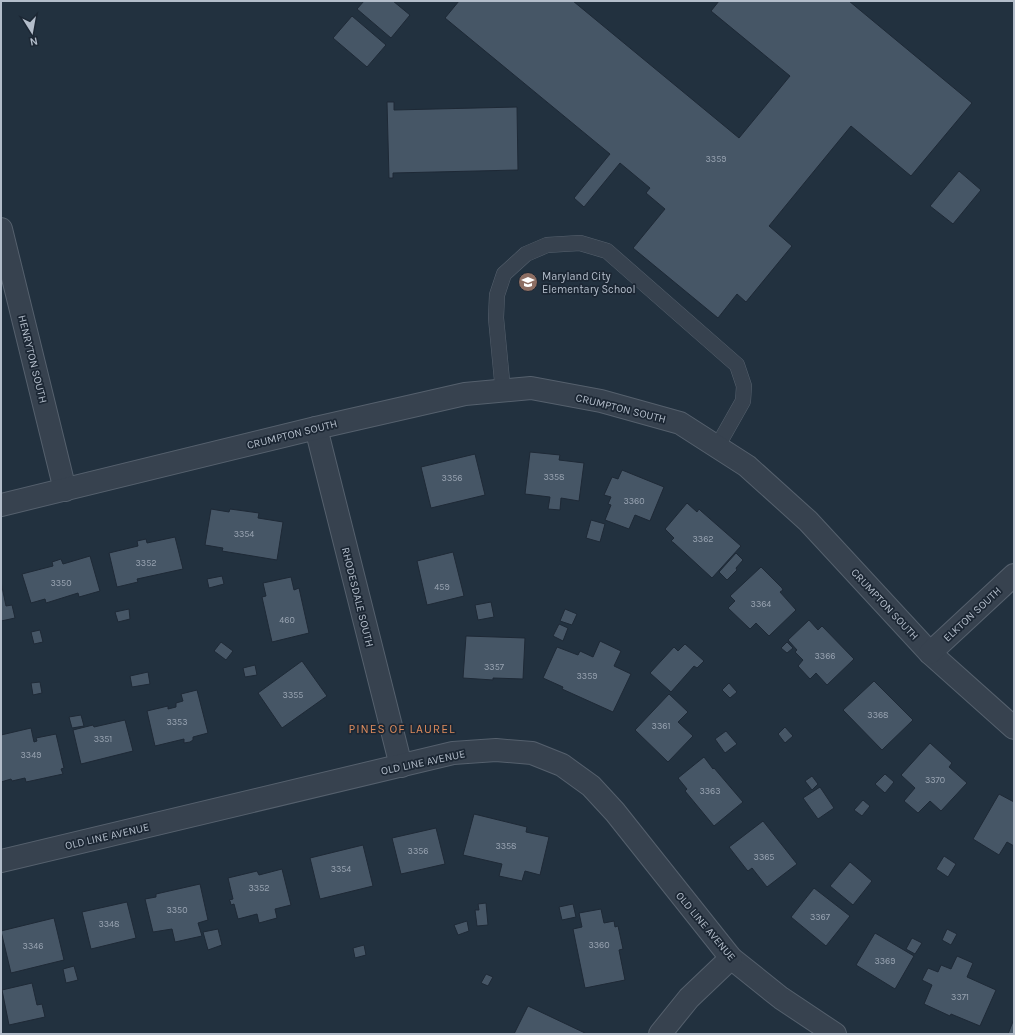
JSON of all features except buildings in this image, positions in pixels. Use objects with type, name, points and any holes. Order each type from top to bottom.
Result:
[{"type":"street","name":"HENRYTON SOUTH","points":[[1,229],[65,490]]},
{"type":"street","name":"CRUMPTON SOUTH","points":[[1,505],[316,428],[465,394],[531,388],[601,401],[680,424],[747,466],[808,521],[930,653],[1014,728]]},
{"type":"street","name":"RHODESDALE SOUTH","points":[[316,428],[401,766]]},
{"type":"street","name":"ELKTON SOUTH","points":[[930,653],[1014,575]]},
{"type":"street","name":"OLD LINE AVENUE","points":[[1,861],[453,753],[496,750],[532,753],[562,765],[591,786],[615,812],[730,958],[781,998],[835,1034]]},
{"type":"street","points":[[660,1034],[689,998],[730,958]]},
{"type":"lane","points":[[504,391],[496,318],[497,295],[504,274],[526,254],[547,245],[580,243],[607,251],[737,365],[744,386],[744,401],[717,447]]},
{"type":"place","name":"Maryland City Elementary School","points":[[528,282]]},
{"type":"district","name":"PINES OF LAUREL","points":[[402,729]]}]
